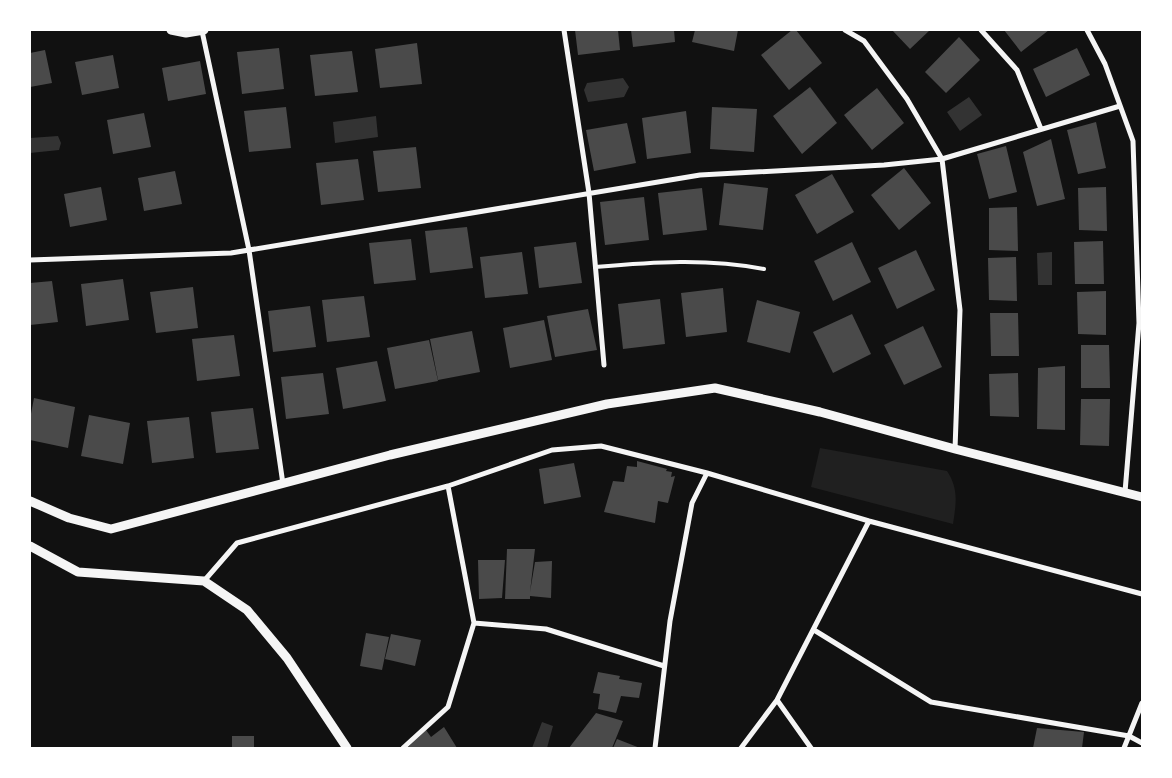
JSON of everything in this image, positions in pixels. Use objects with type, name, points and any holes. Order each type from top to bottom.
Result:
[{"type":"street","points":[[170,30],[186,33],[203,30],[249,250],[283,484]]},
{"type":"street","points":[[564,30],[589,193],[604,365]]},
{"type":"street","points":[[845,30],[864,41],[908,99],[942,159],[960,310],[954,450]]},
{"type":"street","points":[[981,30],[1017,70],[1041,129]]},
{"type":"street","points":[[1087,30],[1105,64],[1133,140],[1139,323],[1125,492]]},
{"type":"street","points":[[30,260],[249,250],[700,174],[884,165],[942,159],[1120,106]]},
{"type":"street","points":[[30,501],[69,518],[111,529],[390,455],[607,404],[716,388],[820,412],[954,450],[1125,492],[1142,498]]},
{"type":"street","points":[[204,581],[237,543],[448,486],[552,450],[601,446],[707,473],[869,521],[1142,594]]},
{"type":"street","points":[[655,748],[670,621],[692,503],[707,473]]},
{"type":"street","points":[[403,748],[448,707],[474,623],[448,486]]},
{"type":"street","points":[[741,748],[777,700],[869,521]]},
{"type":"street","points":[[30,546],[78,572],[204,581],[247,610],[286,658],[347,748]]},
{"type":"street","points":[[474,623],[546,629],[664,666]]},
{"type":"street","points":[[814,630],[931,702],[1129,736],[1142,743]]},
{"type":"street","points":[[777,700],[811,748]]},
{"type":"street","points":[[1124,748],[1142,703]]},
{"type":"lane","points":[[595,267],[695,260],[738,264],[764,269]]},
{"type":"shaded area","points":[[623,78],[629,87],[624,97],[588,102],[584,90],[587,83]]},
{"type":"shaded area","points":[[969,97],[982,115],[960,131],[947,112]]},
{"type":"shaded area","points":[[376,116],[378,137],[335,143],[333,122]]},
{"type":"shaded area","points":[[58,136],[61,143],[59,150],[30,153],[30,138]]},
{"type":"shaded area","points":[[1052,252],[1052,285],[1038,285],[1037,253]]},
{"type":"shaded area","points":[[820,448],[947,471],[955,490],[956,503],[953,524],[811,487]]},
{"type":"shaded area","points":[[542,722],[553,726],[547,748],[532,748]]},
{"type":"building","points":[[575,30],[618,30],[620,50],[578,55]]},
{"type":"building","points":[[631,30],[674,30],[675,42],[633,47]]},
{"type":"building","points":[[695,30],[738,30],[734,51],[692,42]]},
{"type":"building","points":[[792,30],[796,30],[822,63],[789,90],[761,55]]},
{"type":"building","points":[[892,30],[930,30],[910,49]]},
{"type":"building","points":[[1004,30],[1049,30],[1021,52]]},
{"type":"building","points":[[959,37],[980,60],[946,93],[925,72]]},
{"type":"building","points":[[417,43],[422,84],[380,88],[375,49]]},
{"type":"building","points":[[279,48],[284,89],[242,94],[237,52]]},
{"type":"building","points":[[1077,48],[1090,75],[1046,97],[1033,69]]},
{"type":"building","points":[[45,50],[52,83],[30,87],[30,53]]},
{"type":"building","points":[[352,51],[358,92],[315,96],[310,55]]},
{"type":"building","points":[[113,55],[119,88],[82,95],[75,62]]},
{"type":"building","points":[[200,61],[206,94],[168,101],[162,68]]},
{"type":"building","points":[[810,87],[837,123],[802,154],[773,116]]},
{"type":"building","points":[[877,88],[904,123],[872,150],[844,115]]},
{"type":"building","points":[[286,107],[291,148],[249,152],[244,111]]},
{"type":"building","points":[[712,107],[757,109],[754,152],[710,149]]},
{"type":"building","points":[[686,111],[691,153],[647,159],[642,118]]},
{"type":"building","points":[[144,113],[151,147],[113,154],[107,120]]},
{"type":"building","points":[[1096,122],[1106,168],[1078,174],[1067,130]]},
{"type":"building","points":[[627,123],[636,163],[594,171],[586,130]]},
{"type":"building","points":[[1051,139],[1065,199],[1037,206],[1023,152]]},
{"type":"building","points":[[1006,146],[1017,192],[989,199],[977,154]]},
{"type":"building","points":[[416,147],[421,188],[378,192],[373,151]]},
{"type":"building","points":[[358,159],[364,200],[321,205],[316,163]]},
{"type":"building","points":[[904,168],[931,203],[899,230],[871,195]]},
{"type":"building","points":[[175,171],[182,204],[144,211],[138,178]]},
{"type":"building","points":[[832,174],[854,212],[817,234],[795,195]]},
{"type":"building","points":[[724,183],[768,188],[763,230],[719,225]]},
{"type":"building","points":[[101,187],[107,220],[70,227],[64,194]]},
{"type":"building","points":[[1106,187],[1107,231],[1079,230],[1078,188]]},
{"type":"building","points":[[702,188],[707,230],[663,235],[658,193]]},
{"type":"building","points":[[644,197],[649,240],[605,245],[600,202]]},
{"type":"building","points":[[1017,207],[1018,251],[989,250],[989,208]]},
{"type":"building","points":[[467,227],[473,268],[430,273],[425,231]]},
{"type":"building","points":[[411,239],[416,280],[374,284],[369,243]]},
{"type":"building","points":[[1103,241],[1104,284],[1075,284],[1074,242]]},
{"type":"building","points":[[576,242],[582,283],[539,288],[534,247]]},
{"type":"building","points":[[852,242],[871,282],[833,301],[814,261]]},
{"type":"building","points":[[916,250],[935,290],[897,309],[878,268]]},
{"type":"building","points":[[522,252],[528,294],[485,298],[480,257]]},
{"type":"building","points":[[1016,257],[1017,301],[989,300],[988,258]]},
{"type":"building","points":[[123,279],[129,320],[86,326],[81,284]]},
{"type":"building","points":[[52,281],[58,322],[30,325],[30,283]]},
{"type":"building","points":[[193,287],[198,328],[156,333],[150,292]]},
{"type":"building","points":[[723,288],[727,332],[686,337],[681,293]]},
{"type":"building","points":[[1106,291],[1106,335],[1078,334],[1077,292]]},
{"type":"building","points":[[364,296],[370,337],[327,342],[322,300]]},
{"type":"building","points":[[660,299],[665,344],[623,349],[618,304]]},
{"type":"building","points":[[757,300],[800,312],[790,353],[747,342]]},
{"type":"building","points":[[310,306],[316,347],[273,352],[268,311]]},
{"type":"building","points":[[588,309],[597,350],[555,357],[547,316]]},
{"type":"building","points":[[990,313],[1018,313],[1019,356],[991,356]]},
{"type":"building","points":[[852,314],[871,354],[833,373],[813,332]]},
{"type":"building","points":[[544,320],[552,360],[510,368],[503,328]]},
{"type":"building","points":[[923,326],[942,367],[904,385],[884,345]]},
{"type":"building","points":[[472,331],[480,372],[438,380],[430,339]]},
{"type":"building","points":[[234,335],[240,376],[197,381],[192,339]]},
{"type":"building","points":[[429,340],[438,381],[395,389],[387,348]]},
{"type":"building","points":[[1081,345],[1109,345],[1110,388],[1081,388]]},
{"type":"building","points":[[377,361],[386,401],[343,409],[336,368]]},
{"type":"building","points":[[1065,366],[1065,430],[1037,429],[1038,368]]},
{"type":"building","points":[[323,373],[329,414],[286,419],[281,377]]},
{"type":"building","points":[[1018,373],[1019,417],[990,416],[989,374]]},
{"type":"building","points":[[34,398],[75,407],[68,448],[30,440],[30,419]]},
{"type":"building","points":[[1081,399],[1110,399],[1109,446],[1080,445]]},
{"type":"building","points":[[253,408],[259,449],[216,453],[211,412]]},
{"type":"building","points":[[89,415],[130,423],[123,464],[81,456]]},
{"type":"building","points":[[189,417],[194,458],[152,463],[147,421]]},
{"type":"building","points":[[637,461],[667,469],[666,471],[672,472],[671,477],[675,476],[668,503],[658,501],[655,523],[604,512],[613,481],[624,482],[627,466],[637,467]]},
{"type":"building","points":[[574,463],[581,497],[544,504],[539,469]]},
{"type":"building","points":[[507,549],[535,549],[530,592],[535,562],[552,561],[551,598],[530,596],[530,599],[505,599]]},
{"type":"building","points":[[478,560],[505,560],[502,598],[479,599]]},
{"type":"building","points":[[366,633],[389,637],[382,670],[360,666]]},
{"type":"building","points":[[391,634],[421,640],[415,666],[385,659]]},
{"type":"building","points":[[598,672],[620,676],[619,679],[642,683],[639,698],[621,696],[616,713],[598,709],[600,694],[593,693]]},
{"type":"building","points":[[596,713],[623,721],[612,748],[569,748]]},
{"type":"building","points":[[444,727],[457,748],[407,748],[426,730],[431,737]]},
{"type":"building","points":[[1037,728],[1084,732],[1082,748],[1033,748]]},
{"type":"building","points":[[232,736],[254,736],[254,748],[232,748]]},
{"type":"building","points":[[617,739],[640,748],[613,748]]}]
